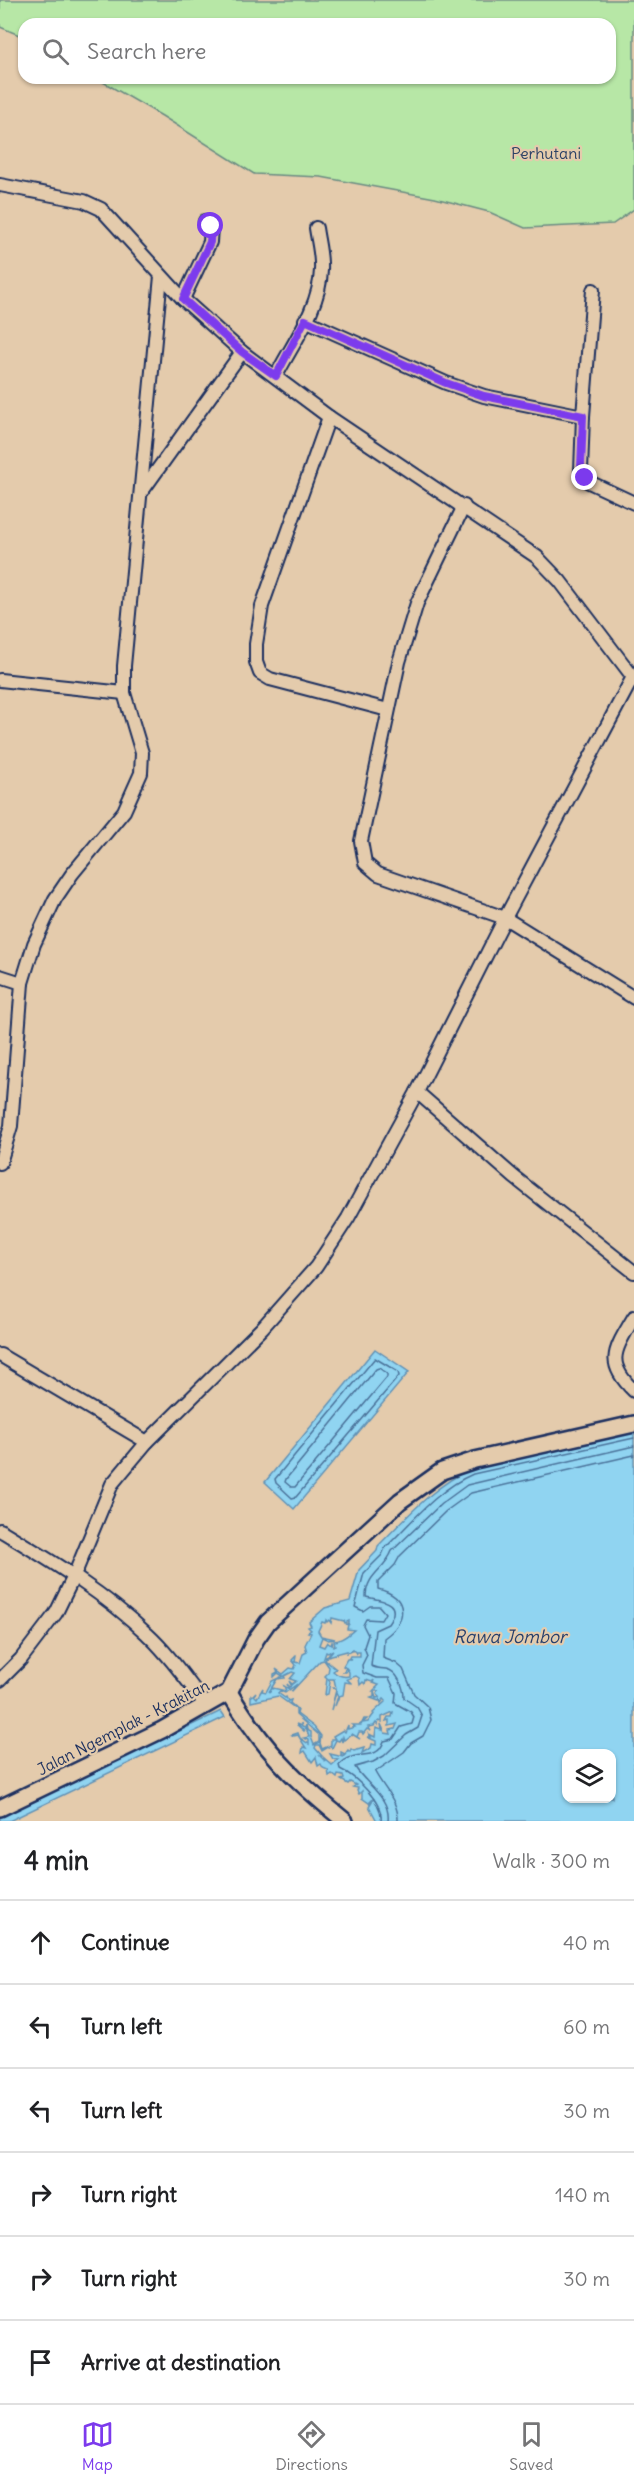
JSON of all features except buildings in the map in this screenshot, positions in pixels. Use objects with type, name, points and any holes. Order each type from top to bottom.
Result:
[{"type":"street","points":[[0,185],[77,199],[98,207],[183,299],[242,352],[329,417],[523,546],[548,568],[633,676],[505,918],[417,1092],[348,1218],[316,1267],[262,1328],[147,1442],[112,1484],[56,1613],[21,1659],[0,1680]]},
{"type":"street","points":[[183,299],[210,242],[211,226],[205,221]]},
{"type":"street","points":[[276,376],[316,299],[322,267],[316,228]]},
{"type":"street","points":[[0,1163],[10,1126],[22,983],[34,944],[55,899],[72,874],[124,811],[138,785],[142,765],[142,753],[124,693],[134,544],[141,493],[161,276]]},
{"type":"street","points":[[594,290],[583,416],[582,475],[592,484],[634,503]]},
{"type":"street","points":[[305,320],[446,383],[484,396],[583,416]]},
{"type":"street","points":[[141,493],[242,352]]},
{"type":"street","points":[[329,417],[262,606],[256,644],[257,668],[262,675],[270,679],[388,710]]},
{"type":"street","points":[[464,506],[417,603],[404,645],[363,825],[362,850],[365,863],[373,871],[388,878],[505,918],[634,998]]},
{"type":"street","points":[[0,680],[124,693]]},
{"type":"street","points":[[0,976],[22,983]]},
{"type":"street","points":[[417,1092],[514,1177],[634,1272]]},
{"type":"street","points":[[634,1317],[619,1346],[615,1364],[619,1376],[634,1391]]},
{"type":"street","points":[[0,1355],[147,1442]]},
{"type":"street","points":[[345,1821],[306,1789],[269,1752],[229,1692],[256,1639],[275,1614],[374,1524],[435,1475],[452,1466],[475,1460],[634,1424]]},
{"type":"street","points":[[0,1530],[74,1576],[149,1635],[206,1706]]},
{"type":"street","name":"Jalan Ngemplak - Krakitan","points":[[0,1808],[162,1730],[229,1692]]},
{"type":"green space","name":"Perhutani","points":[[0,0],[634,0],[634,209],[613,224],[525,228],[489,212],[435,198],[321,177],[254,174],[106,84],[616,84],[616,18],[18,18],[18,34],[0,27]]},
{"type":"water","points":[[375,1349],[409,1372],[294,1509],[265,1482]]},
{"type":"water","name":"Rawa Jombor","points":[[634,1432],[634,1821],[377,1821],[369,1806],[374,1798],[369,1803],[362,1798],[362,1791],[359,1794],[358,1788],[353,1787],[356,1785],[341,1780],[344,1779],[343,1776],[338,1775],[337,1778],[332,1774],[329,1776],[328,1770],[321,1764],[318,1766],[316,1757],[312,1762],[305,1751],[302,1753],[303,1747],[306,1748],[298,1735],[292,1735],[298,1733],[300,1738],[309,1744],[309,1740],[304,1738],[309,1737],[306,1728],[304,1731],[296,1724],[301,1726],[301,1723],[305,1728],[306,1725],[307,1730],[311,1732],[314,1745],[319,1742],[319,1735],[296,1715],[296,1709],[278,1696],[251,1702],[251,1695],[256,1692],[254,1695],[257,1698],[263,1688],[262,1691],[266,1692],[272,1681],[283,1676],[278,1673],[274,1677],[274,1674],[278,1672],[276,1669],[283,1674],[290,1668],[294,1669],[296,1665],[292,1660],[296,1656],[295,1662],[300,1663],[303,1654],[307,1652],[305,1645],[311,1633],[308,1632],[311,1630],[308,1627],[311,1626],[309,1622],[325,1608],[350,1601],[359,1570],[377,1551],[378,1546],[433,1493],[471,1469]],"holes":[[[332,1618],[345,1623],[349,1621],[349,1624],[346,1624],[347,1629],[354,1630],[343,1639],[334,1641],[333,1646],[332,1642],[331,1645],[327,1642],[324,1647],[319,1645],[322,1637],[328,1640],[335,1639],[321,1636],[318,1631],[322,1622],[329,1620],[331,1623]],[[353,1650],[357,1654],[356,1652],[360,1652],[360,1656],[350,1656],[351,1659],[347,1659],[343,1672],[347,1669],[349,1676],[341,1676],[333,1671],[336,1669],[325,1660],[328,1656],[347,1651],[347,1653]],[[324,1660],[329,1667],[325,1676],[327,1678],[325,1695],[328,1694],[330,1682],[328,1679],[334,1679],[336,1688],[333,1688],[336,1690],[331,1710],[336,1692],[338,1696],[335,1706],[339,1696],[343,1695],[345,1682],[351,1683],[347,1679],[356,1676],[359,1678],[360,1685],[363,1682],[365,1684],[366,1680],[372,1682],[374,1680],[373,1683],[379,1685],[373,1691],[379,1691],[377,1694],[380,1697],[376,1698],[374,1692],[374,1697],[371,1698],[379,1701],[380,1699],[381,1703],[384,1699],[386,1701],[373,1713],[368,1722],[352,1725],[355,1727],[348,1729],[348,1725],[345,1732],[343,1730],[333,1736],[335,1739],[331,1739],[331,1745],[322,1749],[321,1736],[314,1727],[297,1714],[298,1710],[290,1703],[291,1700],[288,1701],[286,1697],[278,1693],[280,1691],[285,1693],[297,1684],[291,1692],[320,1661]],[[292,1672],[295,1673],[290,1679],[296,1681],[292,1684],[289,1681],[291,1685],[290,1687],[287,1684],[289,1689],[284,1686],[286,1691],[273,1688],[269,1692],[277,1679],[285,1678],[284,1676]],[[393,1712],[392,1717],[388,1717],[386,1721],[389,1720],[389,1726],[397,1724],[395,1729],[390,1730],[391,1734],[385,1733],[381,1724],[382,1730],[376,1728],[375,1737],[369,1734],[371,1737],[367,1737],[376,1741],[376,1745],[372,1744],[371,1748],[362,1753],[364,1748],[354,1751],[351,1749],[345,1754],[341,1752],[341,1755],[345,1755],[343,1757],[330,1754],[333,1759],[338,1760],[332,1765],[324,1758],[325,1761],[315,1748],[316,1745],[319,1745],[322,1751],[330,1746],[332,1748],[336,1740],[339,1741],[341,1738],[342,1742],[343,1737],[344,1740],[352,1734],[360,1739],[357,1737],[359,1732],[363,1734],[367,1729],[371,1731],[368,1727],[376,1723],[378,1725],[379,1721],[382,1722],[382,1717]]]},
{"type":"water","points":[[221,1711],[225,1717],[9,1821],[0,1821],[0,1817]]},
{"type":"route","points":[[211,226],[210,242],[183,299],[242,352],[276,376],[305,320],[446,383],[484,396],[583,416],[581,467],[585,478]]}]
